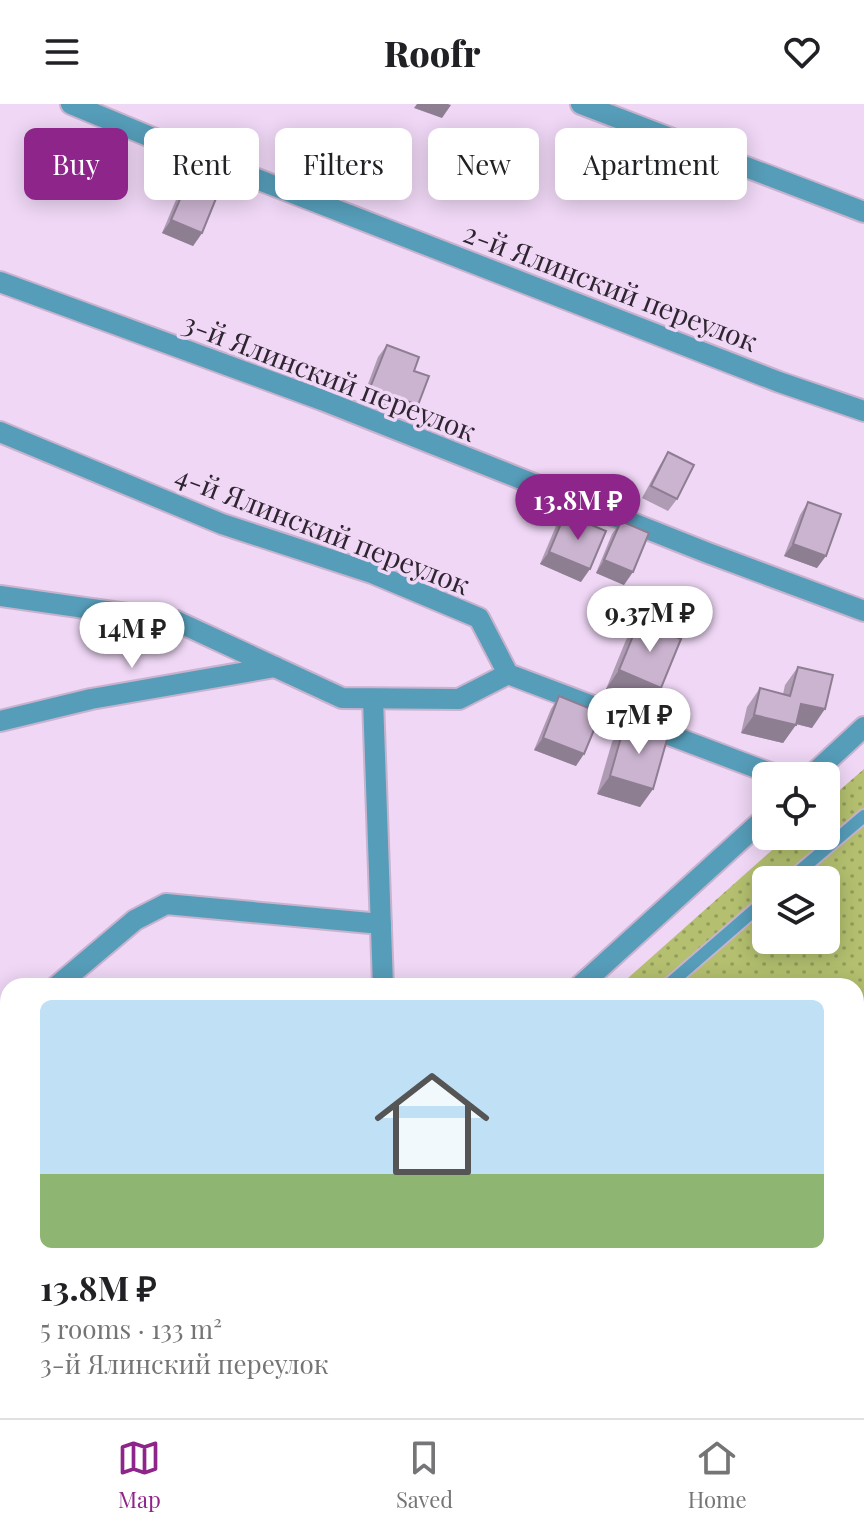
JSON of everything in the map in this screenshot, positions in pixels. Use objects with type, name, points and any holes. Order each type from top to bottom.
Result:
[{"type":"street","name":"2-й Ялинский переулок","points":[[71,104],[779,382],[864,411]]},
{"type":"street","points":[[581,104],[864,212]]},
{"type":"street","name":"3-й Ялинский переулок","points":[[0,282],[322,400],[708,553],[864,611]]},
{"type":"street","name":"4-й Ялинский переулок","points":[[0,432],[222,524],[372,573],[479,618],[508,674]]},
{"type":"street","points":[[0,596],[176,621],[342,698],[459,699],[508,674],[752,766]]},
{"type":"street","points":[[0,721],[91,699],[275,667]]},
{"type":"street","points":[[373,699],[383,978]]},
{"type":"street","points":[[826,762],[864,727]]},
{"type":"street","points":[[589,978],[752,830]]},
{"type":"street","points":[[66,978],[135,920],[166,904],[381,924]]},
{"type":"lane","points":[[805,866],[864,816]]},
{"type":"lane","points":[[676,978],[752,912]]},
{"type":"green space","points":[[864,769],[864,978],[628,978],[752,868],[752,954],[840,954],[840,866],[754,866],[772,850],[840,850],[840,790]]},
{"type":"building","points":[[180,200],[215,200],[202,233],[171,220]]},
{"type":"building","points":[[387,345],[419,357],[414,371],[429,376],[418,405],[370,388]]},
{"type":"building","points":[[668,452],[694,465],[677,499],[651,486]]},
{"type":"building","points":[[808,502],[841,514],[826,556],[793,544]]},
{"type":"building","points":[[565,514],[606,531],[590,569],[549,552]]},
{"type":"building","points":[[621,521],[649,533],[633,572],[604,560]]},
{"type":"building","points":[[639,621],[681,639],[661,688],[619,670]]},
{"type":"building","points":[[798,667],[833,675],[825,709],[801,704],[796,725],[754,715],[760,688],[790,696]]},
{"type":"building","points":[[559,696],[601,713],[584,754],[543,738]]},
{"type":"building","points":[[625,723],[668,736],[653,789],[610,776]]}]
